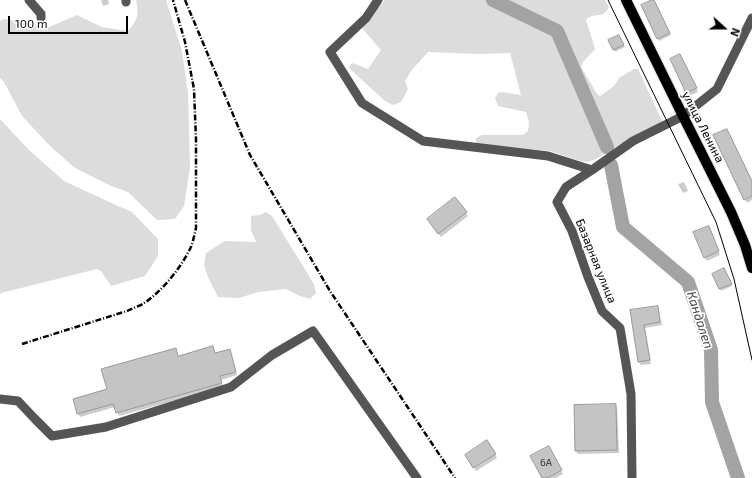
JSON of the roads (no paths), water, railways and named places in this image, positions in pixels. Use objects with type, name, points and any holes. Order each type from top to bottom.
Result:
[{"type":"main road","name":"улица Ленина","points":[[626,0],[682,116],[731,212],[745,245],[752,268]]},
{"type":"street","points":[[29,0],[42,14],[41,18]]},
{"type":"street","points":[[378,0],[366,18],[330,52],[362,103],[423,141],[548,156],[592,170]]},
{"type":"street","name":"Базарная улица","points":[[632,478],[631,394],[620,328],[602,311],[572,231],[557,202],[566,187],[633,141],[682,116],[717,89],[752,18]]},
{"type":"street","points":[[0,399],[18,401],[52,436],[106,427],[231,387],[272,355],[313,331],[417,478]]},
{"type":"waterway","name":"Кандалеп","points":[[493,0],[557,31],[607,147]]},
{"type":"waterway","name":"Кандалеп","points":[[611,165],[623,227],[688,282],[711,350],[712,402],[738,478]]},
{"type":"tram line","points":[[608,0],[716,222],[734,279],[752,360]]},
{"type":"railway","points":[[22,344],[127,311],[141,305],[162,288],[169,280],[181,265],[191,247],[196,228],[196,140],[194,89],[185,42],[173,0]]},
{"type":"railway","points":[[185,0],[250,155],[330,291],[455,478]]}]
